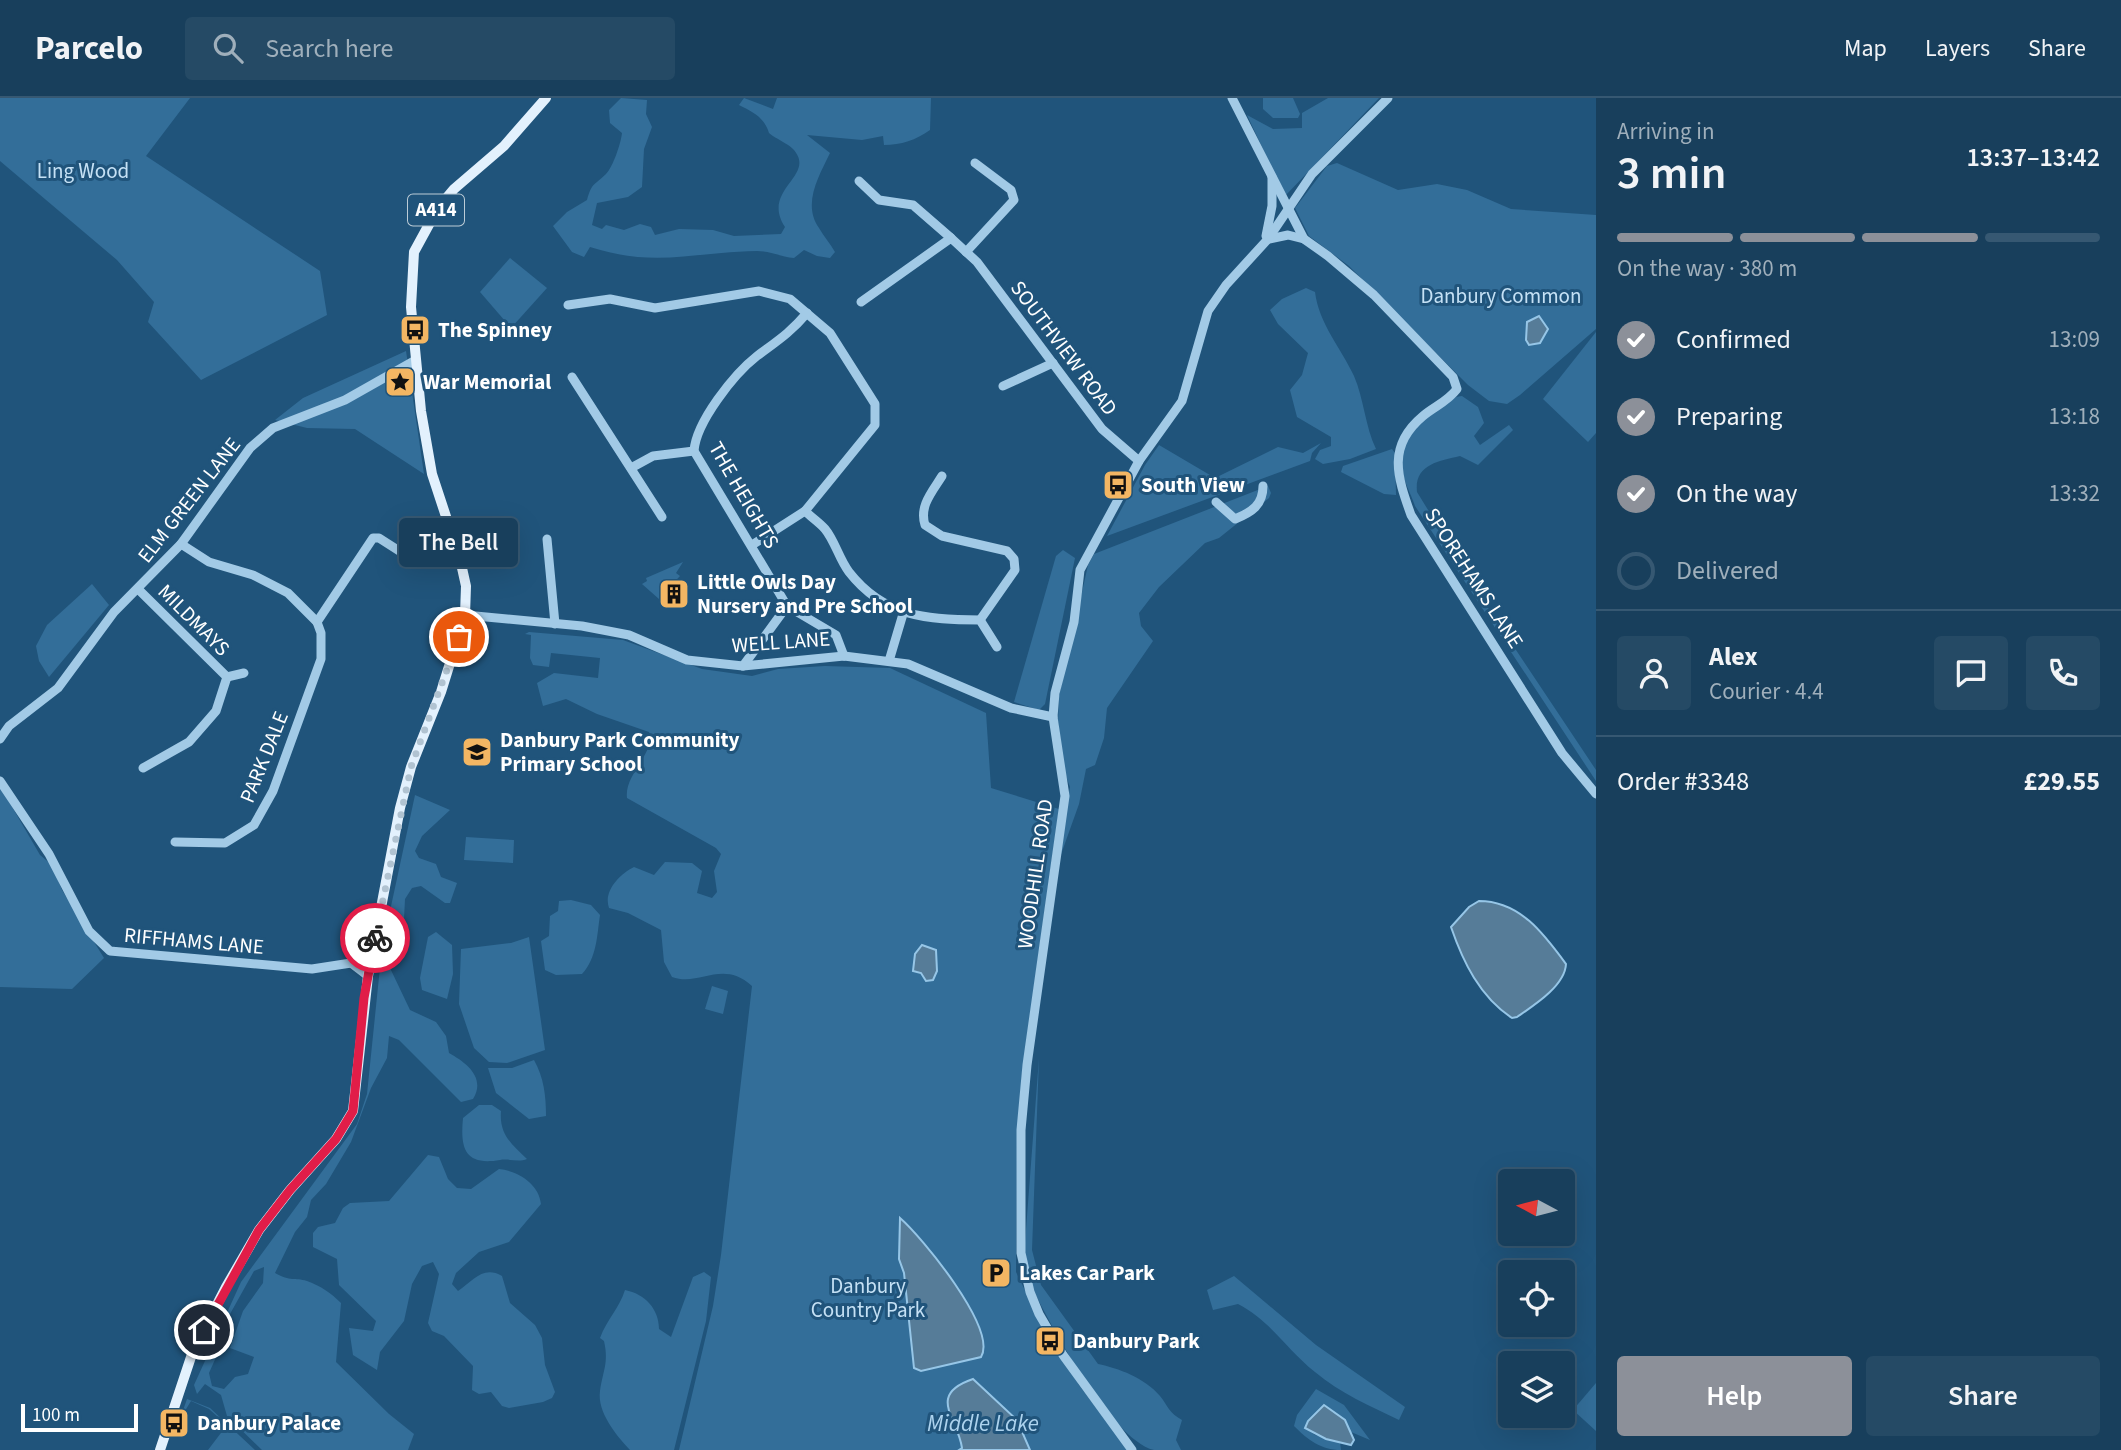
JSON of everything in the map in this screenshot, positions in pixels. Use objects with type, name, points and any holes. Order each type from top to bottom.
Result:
[{"type":"main road","name":"A414","points":[[160,1450],[193,1351],[226,1287],[259,1230],[290,1190],[336,1139],[353,1111],[368,976],[411,767],[441,692],[465,615],[466,586],[432,474],[414,361],[410,281],[414,252],[424,231],[454,190],[497,153],[546,98]]},
{"type":"street","name":"SPOREHAMS LANE","points":[[1232,98],[1304,239],[1374,295],[1453,377],[1457,390],[1448,401],[1422,417],[1399,447],[1396,459],[1403,493],[1411,515],[1563,753],[1596,794]]},
{"type":"street","name":"WOODHILL ROAD","points":[[1131,1446],[1100,1408],[1039,1314],[1030,1292],[1021,1253],[1021,1130],[1027,1065],[1065,796],[1053,716],[1055,693],[1074,622],[1080,570],[1139,461],[1182,401],[1208,311],[1226,285],[1266,242],[1312,174],[1388,98]]},
{"type":"street","points":[[966,252],[1014,200],[1011,190],[975,163]]},
{"type":"street","points":[[1272,174],[1272,206],[1266,242],[1288,235],[1304,239]]},
{"type":"street","name":"SOUTHVIEW ROAD","points":[[859,181],[879,200],[913,205],[966,252],[1102,429],[1139,461]]},
{"type":"street","points":[[861,302],[951,238]]},
{"type":"street","points":[[568,306],[610,299],[655,308],[759,291],[790,299],[830,333],[875,404],[875,425],[805,511],[752,545]]},
{"type":"street","name":"THE HEIGHTS","points":[[807,313],[787,337],[756,357],[737,374],[705,419],[694,441],[694,451],[787,606],[836,635],[844,656]]},
{"type":"street","name":"ELM GREEN LANE","points":[[0,739],[9,726],[58,688],[90,641],[181,544],[250,448],[273,428],[345,400],[414,361]]},
{"type":"street","points":[[1003,386],[1053,363]]},
{"type":"street","points":[[572,377],[662,517]]},
{"type":"street","points":[[631,468],[653,456],[694,451]]},
{"type":"street","points":[[942,476],[924,506],[922,515],[925,525],[942,536],[1007,551],[1014,559],[1015,570],[980,620]]},
{"type":"street","points":[[1216,502],[1235,519],[1258,506],[1263,499],[1263,486]]},
{"type":"street","points":[[805,511],[826,530],[848,571],[862,585],[903,614],[931,619],[980,620]]},
{"type":"street","points":[[181,544],[209,562],[253,575],[288,593],[317,622],[373,538],[379,538],[418,563]]},
{"type":"street","points":[[547,539],[555,624]]},
{"type":"street","name":"MILDMAYS","points":[[138,589],[226,677]]},
{"type":"street","points":[[743,666],[787,606]]},
{"type":"street","points":[[889,661],[903,614]]},
{"type":"street","name":"WELL LANE","points":[[465,615],[629,635],[687,660],[743,666],[844,656],[889,661],[926,670],[1011,708],[1053,716]]},
{"type":"street","points":[[980,620],[997,647]]},
{"type":"street","name":"PARK DALE","points":[[175,842],[225,843],[254,825],[273,791],[321,659],[321,633],[317,622]]},
{"type":"street","name":"MILDMAYS","points":[[226,677],[244,673]]},
{"type":"street","name":"MILDMAYS","points":[[143,768],[189,742],[216,711],[226,677]]},
{"type":"street","name":"RIFFHAMS LANE","points":[[0,781],[49,854],[89,931],[110,951],[312,969],[351,963]]},
{"type":"street","points":[[368,976],[351,963],[374,942]]},
{"type":"street","points":[[1131,1446],[1143,1450]]},
{"type":"green space","name":"Ling Wood","points":[[0,98],[190,98],[146,156],[320,271],[327,315],[201,380],[148,322],[154,302],[117,260],[0,161]]},
{"type":"green space","points":[[621,98],[647,100],[646,114],[652,127],[644,149],[642,187],[628,197],[597,203],[592,225],[602,229],[606,225],[624,230],[640,224],[651,227],[655,235],[679,229],[713,230],[734,236],[781,234],[785,227],[779,214],[779,203],[795,176],[799,159],[791,147],[769,133],[757,116],[739,105],[744,98],[773,109],[777,98],[931,98],[930,130],[919,137],[890,145],[884,145],[883,136],[862,140],[807,135],[830,153],[814,190],[812,209],[814,219],[835,252],[830,258],[804,250],[794,258],[757,251],[655,258],[635,257],[590,247],[584,257],[572,252],[553,226],[567,212],[587,200],[592,187],[611,166],[622,133],[610,123],[609,110]]},
{"type":"green space","points":[[1263,98],[1293,98],[1300,114],[1298,118],[1273,118],[1263,109]]},
{"type":"green space","points":[[1328,98],[1379,98],[1285,196],[1247,115],[1273,129],[1302,128],[1302,113]]},
{"type":"green space","name":"Danbury Common","points":[[1337,163],[1398,190],[1437,184],[1467,190],[1511,209],[1596,215],[1596,329],[1507,404],[1489,401],[1468,385],[1349,266],[1309,236],[1295,208],[1327,166]]},
{"type":"green space","points":[[510,258],[547,288],[511,328],[480,292]]},
{"type":"green space","points":[[1306,288],[1315,292],[1321,315],[1354,376],[1376,449],[1350,459],[1323,464],[1315,459],[1320,450],[1331,446],[1331,437],[1297,417],[1290,390],[1302,375],[1308,353],[1278,324],[1270,310],[1282,299]]},
{"type":"green space","points":[[1596,332],[1596,433],[1588,442],[1543,399]]},
{"type":"green space","points":[[406,351],[424,474],[355,429],[307,428],[275,420],[303,398]]},
{"type":"green space","points":[[1462,396],[1478,407],[1484,423],[1474,436],[1480,445],[1509,425],[1513,430],[1478,465],[1460,456],[1429,466],[1419,476],[1417,492],[1492,614],[1596,770],[1596,781],[1415,506],[1405,481],[1401,465],[1402,455],[1413,433],[1442,404]]},
{"type":"green space","points":[[1321,443],[1312,453],[1310,461],[1107,536],[1145,465],[1159,445],[1215,478],[1278,447],[1303,453]]},
{"type":"green space","points":[[1392,449],[1395,453],[1396,495],[1384,494],[1341,472],[1343,466]]},
{"type":"green space","points":[[1268,486],[1271,493],[1269,498],[1219,538],[1205,543],[1159,587],[1139,613],[1141,626],[1153,641],[1107,708],[1104,738],[1095,765],[1086,769],[1079,804],[1054,874],[1070,787],[1064,771],[1058,721],[1059,696],[1088,565],[1094,554]]},
{"type":"green space","points":[[1063,550],[1075,558],[1045,704],[1039,710],[1014,702],[1056,556]]},
{"type":"green space","points":[[683,562],[676,573],[680,576],[665,592],[663,590],[659,599],[642,584],[647,581],[646,578]]},
{"type":"green space","points":[[92,584],[109,605],[49,677],[39,661],[36,646],[47,625]]},
{"type":"green space","name":"Danbury Country Park","points":[[529,632],[623,640],[702,669],[752,676],[778,669],[825,666],[890,668],[986,713],[991,788],[1059,809],[1022,1073],[1017,1140],[1016,1272],[1046,1333],[1079,1385],[1128,1450],[679,1450],[713,1306],[752,986],[731,975],[692,979],[672,977],[664,962],[661,930],[628,913],[609,908],[608,895],[623,874],[634,867],[654,875],[665,862],[692,863],[702,871],[697,893],[712,898],[717,892],[714,871],[721,854],[716,848],[627,798],[630,781],[648,748],[649,732],[597,714],[566,699],[543,706],[537,683],[554,673],[598,678],[600,658],[551,653],[549,667],[533,665],[530,658],[531,635],[525,634]]},
{"type":"green space","points":[[0,786],[40,855],[52,865],[62,890],[104,958],[72,989],[0,987]]},
{"type":"green space","points":[[415,795],[450,810],[422,836],[415,851],[419,858],[436,864],[441,877],[457,883],[450,903],[445,903],[421,886],[412,888],[405,899],[404,919],[390,968],[410,1010],[436,1022],[446,1036],[449,1053],[473,1072],[476,1091],[473,1099],[461,1102],[399,1040],[389,1036],[387,1058],[371,1088],[351,1142],[326,1184],[311,1200],[307,1217],[295,1232],[275,1273],[312,1283],[326,1290],[341,1303],[336,1362],[389,1414],[414,1434],[408,1450],[262,1450],[227,1416],[221,1395],[205,1384],[197,1394],[194,1385],[241,1282],[357,1124],[367,1094],[382,948]],"holes":[[[264,1267],[263,1283],[243,1311],[230,1348],[254,1357],[248,1374],[235,1377],[224,1389],[212,1386],[209,1373],[226,1335],[230,1314],[254,1271]]]},
{"type":"green space","points":[[466,837],[514,840],[513,863],[464,860]]},
{"type":"green space","points":[[571,900],[591,905],[600,915],[596,946],[591,961],[582,974],[556,975],[545,970],[541,941],[549,936],[550,916],[558,911],[559,901]]},
{"type":"green space","points":[[436,932],[452,945],[453,974],[447,999],[422,990],[420,978],[428,937]]},
{"type":"green space","points":[[529,937],[545,1050],[507,1063],[489,1062],[474,1048],[459,1004],[461,949],[511,943]]},
{"type":"green space","points":[[712,986],[728,991],[723,1014],[705,1009]]},
{"type":"green space","points":[[1039,1058],[1032,1250],[1041,1285],[1098,1364],[1122,1371],[1147,1384],[1171,1412],[1182,1420],[1176,1440],[1181,1450],[1154,1450],[1136,1441],[1117,1423],[1079,1371],[1023,1269]]},
{"type":"green space","points":[[534,1060],[544,1087],[546,1116],[529,1119],[496,1093],[488,1068],[512,1068]]},
{"type":"green space","points":[[479,1105],[492,1105],[501,1111],[504,1132],[527,1159],[488,1161],[472,1158],[467,1153],[463,1138],[463,1118]]},
{"type":"green space","points":[[428,1155],[439,1157],[448,1179],[457,1188],[471,1189],[499,1169],[513,1172],[536,1190],[541,1204],[509,1242],[479,1252],[456,1273],[452,1284],[458,1291],[484,1273],[502,1276],[510,1303],[535,1325],[542,1338],[545,1365],[555,1392],[552,1398],[509,1408],[502,1406],[491,1392],[479,1394],[472,1390],[473,1366],[444,1336],[432,1331],[428,1323],[439,1274],[433,1262],[422,1266],[412,1284],[404,1321],[380,1352],[377,1370],[353,1355],[349,1328],[373,1331],[376,1321],[339,1285],[337,1259],[313,1247],[313,1233],[318,1227],[335,1223],[343,1208],[350,1203],[389,1201]]},
{"type":"green space","points":[[704,1272],[711,1277],[706,1321],[674,1450],[630,1450],[601,1407],[600,1391],[606,1355],[604,1341],[600,1338],[625,1290],[639,1295],[650,1304],[659,1329],[671,1337],[693,1277]]},
{"type":"green space","points":[[1234,1276],[1316,1345],[1405,1407],[1399,1420],[1325,1380],[1250,1311],[1238,1304],[1213,1310],[1207,1290]]},
{"type":"green space","points":[[1596,1383],[1596,1431],[1575,1412],[1575,1408]]},
{"type":"green space","points":[[1316,1389],[1344,1405],[1370,1440],[1351,1432],[1323,1406],[1308,1421],[1305,1428],[1315,1435],[1340,1442],[1341,1450],[1321,1446],[1299,1431],[1294,1426],[1297,1415]]},
{"type":"green space","points":[[187,1399],[210,1408],[255,1450],[208,1450],[227,1425],[209,1409],[191,1401],[180,1419]]},
{"type":"water","points":[[1539,316],[1548,329],[1540,343],[1529,345],[1526,340],[1527,322]]},
{"type":"water","points":[[1479,901],[1494,902],[1519,913],[1540,931],[1566,964],[1554,988],[1517,1017],[1512,1018],[1482,989],[1467,966],[1451,927],[1469,907]]},
{"type":"water","points":[[922,945],[936,950],[937,971],[933,980],[926,981],[921,973],[913,971],[915,954]]},
{"type":"water","points":[[900,1218],[924,1243],[968,1305],[983,1344],[981,1357],[921,1371],[914,1368],[904,1273],[899,1259]]},
{"type":"water","name":"Middle Lake","points":[[973,1379],[1017,1420],[1030,1450],[959,1450],[962,1448],[948,1408],[948,1400],[951,1392],[959,1385]]},
{"type":"water","points":[[1324,1405],[1345,1420],[1354,1440],[1351,1445],[1326,1439],[1305,1428],[1308,1421]]},
{"type":"way so far","points":[[375,938],[400,808],[411,767],[441,692],[459,637]]},
{"type":"place","name":"The Spinney","points":[[415,330]]},
{"type":"place","name":"War Memorial","points":[[400,382]]},
{"type":"place","name":"South View","points":[[1118,485]]},
{"type":"place","name":"Little Owls Day Nursery and Pre School","points":[[674,594]]},
{"type":"place","name":"The Bell","points":[[459,637]]},
{"type":"place","name":"Danbury Park Community Primary School","points":[[477,752]]},
{"type":"place","name":"Lakes Car Park","points":[[996,1273]]},
{"type":"place","name":"Danbury Park","points":[[1050,1341]]},
{"type":"place","name":"Danbury Palace","points":[[174,1423]]},
{"type":"route","points":[[204,1330],[259,1230],[290,1190],[336,1139],[353,1111],[364,998],[375,938]]}]
